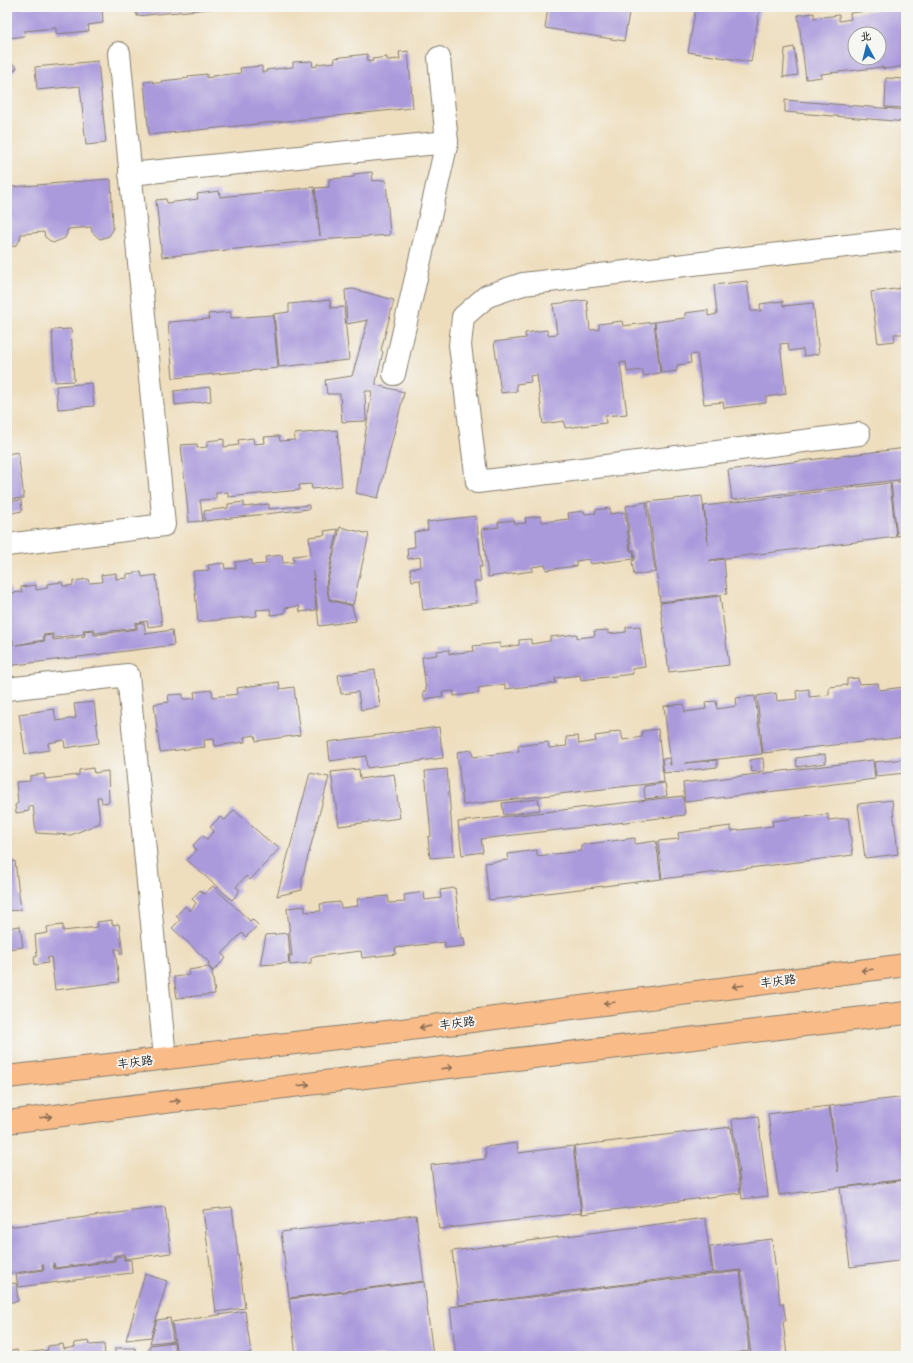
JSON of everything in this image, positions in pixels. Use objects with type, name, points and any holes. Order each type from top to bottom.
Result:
[{"type":"main road","name":"丰庆路","points":[[7,1077],[371,1034],[906,965]]},
{"type":"main road","points":[[7,1122],[340,1080],[906,1013]]},
{"type":"street","points":[[7,545],[164,525],[119,53]]},
{"type":"street","points":[[394,374],[447,142],[438,58]]},
{"type":"street","points":[[130,174],[447,142]]},
{"type":"street","points":[[859,434],[477,482],[460,345],[463,318],[487,296],[523,284],[906,239]]},
{"type":"street","points":[[7,689],[128,675],[164,1058]]},
{"type":"building","points":[[7,7],[102,7],[103,23],[88,25],[89,31],[56,34],[56,28],[24,31],[25,36],[9,38],[7,32]]},
{"type":"building","points":[[136,7],[218,7],[218,8],[137,16]]},
{"type":"building","points":[[548,7],[630,7],[624,41],[545,28]]},
{"type":"building","points":[[696,7],[760,7],[751,62],[688,52]]},
{"type":"building","points":[[875,7],[906,7],[906,66],[821,74],[822,77],[806,79],[798,15],[814,13],[814,18],[839,15],[839,21],[851,19],[850,13],[876,10]]},
{"type":"building","points":[[794,47],[798,75],[783,77],[785,49]]},
{"type":"building","points":[[408,51],[413,108],[149,135],[144,82],[153,81],[154,83],[161,83],[161,81],[189,78],[188,76],[207,74],[207,78],[212,76],[241,73],[240,68],[262,66],[262,72],[267,72],[266,70],[293,67],[293,62],[312,61],[313,67],[317,66],[317,64],[335,62],[334,58],[367,54],[368,62],[373,61],[372,59],[387,57],[387,60],[400,59],[399,52]]},
{"type":"building","points":[[7,60],[17,67],[7,81]]},
{"type":"building","points":[[98,61],[106,143],[86,145],[80,86],[37,90],[35,67]]},
{"type":"building","points":[[886,78],[906,79],[906,108],[885,107]]},
{"type":"building","points":[[7,99],[9,111],[7,113]]},
{"type":"building","points":[[785,100],[906,110],[906,122],[785,112]]},
{"type":"building","points":[[372,172],[373,181],[386,180],[390,235],[319,240],[162,257],[156,200],[166,199],[167,203],[198,199],[197,194],[219,191],[220,197],[314,187],[320,236],[315,188],[329,187],[329,179],[354,177],[354,174]]},
{"type":"building","points":[[111,180],[113,230],[109,236],[100,239],[92,232],[91,227],[68,229],[65,238],[53,243],[45,237],[44,232],[21,234],[20,240],[15,246],[7,247],[7,189],[12,187]]},
{"type":"building","points":[[747,281],[751,311],[761,311],[760,304],[783,301],[783,306],[813,303],[819,354],[804,356],[803,349],[789,351],[788,343],[780,344],[786,394],[766,397],[766,403],[724,408],[723,402],[704,404],[697,354],[690,355],[691,363],[677,365],[677,371],[661,373],[655,322],[685,318],[685,313],[708,310],[708,316],[717,314],[714,285]]},
{"type":"building","points":[[906,281],[906,334],[894,334],[895,341],[878,343],[871,292],[903,288],[902,282]]},
{"type":"building","points":[[353,289],[394,300],[381,350],[383,352],[376,385],[404,393],[378,498],[356,493],[372,391],[366,391],[365,393],[366,421],[342,422],[340,394],[327,394],[325,380],[352,376],[368,320],[347,324],[345,290]]},
{"type":"building","points":[[330,300],[331,308],[344,307],[349,360],[279,367],[274,314],[289,312],[289,304]]},
{"type":"building","points":[[587,300],[590,330],[599,329],[599,324],[622,321],[623,326],[654,322],[660,373],[643,376],[643,370],[627,372],[626,362],[620,363],[627,414],[605,416],[606,423],[565,428],[564,421],[543,424],[537,375],[530,376],[531,382],[516,384],[517,391],[501,393],[494,342],[526,338],[525,333],[547,330],[548,335],[557,334],[553,304]]},
{"type":"building","points":[[231,312],[231,318],[273,315],[278,368],[173,378],[168,322],[209,319],[208,314]]},
{"type":"building","points":[[71,329],[74,381],[55,382],[52,330]]},
{"type":"building","points":[[92,383],[94,406],[58,409],[56,386]]},
{"type":"building","points":[[210,387],[211,401],[175,405],[174,391]]},
{"type":"building","points":[[337,430],[342,486],[312,489],[311,484],[299,485],[300,490],[228,497],[228,492],[216,493],[216,499],[200,500],[203,521],[189,522],[181,445],[197,444],[197,448],[207,447],[207,441],[224,439],[224,447],[239,445],[238,440],[253,438],[254,444],[265,443],[264,437],[279,436],[280,441],[295,440],[294,434]]},
{"type":"building","points":[[906,448],[906,479],[732,500],[728,470]]},
{"type":"building","points":[[18,452],[24,498],[10,499],[11,505],[7,505],[7,454]]},
{"type":"building","points":[[906,481],[906,535],[897,536],[891,483]]},
{"type":"building","points":[[890,483],[896,537],[710,560],[724,559],[727,594],[660,602],[648,502],[702,496],[708,544],[704,506]]},
{"type":"building","points":[[21,500],[22,511],[7,514],[7,507],[12,506],[12,501]]},
{"type":"building","points":[[244,502],[244,507],[269,504],[269,509],[309,505],[309,509],[205,521],[204,511],[228,508],[228,504]]},
{"type":"building","points":[[646,502],[655,572],[634,575],[632,561],[635,560],[634,550],[631,550],[626,506]]},
{"type":"building","points":[[610,508],[610,514],[625,512],[630,551],[633,551],[634,559],[590,564],[589,559],[576,561],[576,566],[546,570],[546,565],[532,567],[533,571],[488,577],[482,529],[499,527],[498,522],[514,520],[515,524],[526,523],[525,518],[541,516],[542,522],[569,519],[568,513],[584,511],[585,514],[596,513],[595,510]]},
{"type":"building","points":[[476,516],[482,567],[479,567],[481,581],[474,582],[477,603],[423,610],[420,580],[412,581],[410,569],[421,567],[420,557],[408,559],[407,548],[415,547],[414,532],[428,530],[427,522]]},
{"type":"building","points":[[340,527],[369,534],[353,605],[329,599],[327,584]]},
{"type":"building","points":[[338,529],[326,584],[329,600],[352,606],[356,621],[319,626],[313,571],[316,610],[300,612],[299,606],[285,608],[285,613],[271,615],[270,609],[256,610],[257,616],[198,622],[193,571],[209,570],[208,565],[224,563],[225,569],[236,568],[235,562],[252,560],[252,565],[266,564],[265,557],[282,555],[283,563],[294,562],[293,556],[311,554],[309,537],[325,535],[324,531]]},
{"type":"building","points":[[141,572],[142,577],[156,575],[162,625],[148,627],[147,621],[135,623],[136,628],[95,633],[94,629],[83,630],[84,634],[53,638],[53,634],[43,635],[44,640],[16,645],[45,641],[44,636],[52,635],[53,640],[85,636],[84,631],[93,630],[94,635],[137,629],[137,623],[144,623],[146,634],[172,630],[174,645],[7,666],[7,641],[12,640],[13,645],[13,639],[7,639],[7,589],[10,588],[11,593],[22,592],[21,587],[36,585],[36,590],[47,588],[47,584],[62,582],[63,586],[68,586],[73,585],[73,581],[88,579],[89,583],[102,582],[101,575],[116,573],[116,579],[127,578],[127,574]]},
{"type":"building","points":[[720,596],[729,665],[669,672],[660,603]]},
{"type":"building","points":[[640,626],[645,667],[632,669],[633,674],[581,680],[580,675],[555,678],[556,683],[505,689],[505,684],[478,688],[479,693],[454,696],[454,691],[442,692],[443,696],[424,699],[423,692],[426,691],[422,657],[437,655],[436,651],[449,650],[449,654],[474,651],[473,646],[500,643],[500,648],[519,645],[519,640],[531,639],[531,644],[550,641],[550,637],[577,634],[577,638],[595,636],[594,631],[608,630],[608,634],[626,632],[626,627]]},
{"type":"building","points":[[375,670],[380,707],[361,710],[358,692],[341,694],[338,675]]},
{"type":"building","points":[[858,678],[859,684],[878,683],[879,690],[905,687],[906,737],[763,753],[757,696],[776,693],[777,701],[797,699],[796,691],[809,689],[809,697],[829,695],[829,687],[847,685],[847,679]]},
{"type":"building","points":[[279,682],[280,689],[294,687],[300,735],[256,741],[255,735],[244,737],[245,742],[215,746],[214,739],[204,740],[205,747],[160,752],[154,704],[169,702],[168,695],[183,694],[183,699],[189,699],[195,698],[194,692],[212,690],[213,697],[238,694],[237,688]]},
{"type":"building","points":[[755,696],[762,754],[685,763],[717,760],[717,767],[664,773],[662,759],[669,758],[671,765],[664,706],[684,704],[685,712],[706,709],[705,702],[716,701],[717,709],[737,706],[736,698]]},
{"type":"building","points":[[94,702],[99,743],[65,748],[64,740],[48,743],[49,750],[25,754],[19,714],[54,709],[56,721],[76,718],[74,704]]},
{"type":"building","points":[[439,727],[443,758],[367,768],[366,756],[330,761],[328,742]]},
{"type":"building","points":[[658,729],[664,782],[463,805],[457,752],[472,750],[473,757],[519,751],[518,746],[548,742],[549,748],[567,746],[566,737],[578,736],[579,744],[596,741],[595,736],[621,731],[623,740],[642,737],[642,731]]},
{"type":"building","points":[[825,754],[826,763],[797,767],[796,758]]},
{"type":"building","points":[[763,758],[764,771],[752,772],[750,760]]},
{"type":"building","points":[[906,759],[906,773],[876,776],[874,762]]},
{"type":"building","points":[[873,760],[875,779],[685,802],[683,783]]},
{"type":"building","points":[[93,768],[94,773],[108,771],[109,802],[102,803],[101,797],[97,797],[100,823],[71,835],[36,833],[33,805],[29,806],[29,811],[16,813],[15,805],[18,803],[16,782],[30,781],[30,776],[44,774],[45,779],[79,775],[79,770]]},
{"type":"building","points":[[359,769],[360,779],[394,774],[400,818],[339,826],[331,772]]},
{"type":"building","points":[[447,769],[454,856],[430,858],[428,837],[431,836],[425,771]]},
{"type":"building","points":[[310,773],[329,777],[302,879],[302,890],[277,896]]},
{"type":"building","points":[[665,783],[667,796],[645,799],[644,786]]},
{"type":"building","points":[[683,796],[685,815],[481,839],[483,852],[462,855],[458,822]]},
{"type":"building","points":[[538,799],[540,810],[504,815],[502,803]]},
{"type":"building","points":[[892,800],[898,854],[865,858],[858,804]]},
{"type":"building","points":[[234,810],[272,844],[274,843],[280,848],[250,880],[246,876],[236,887],[239,889],[239,892],[232,900],[187,860],[196,850],[193,845],[202,836],[207,839],[214,831],[210,827],[220,817],[225,820]]},
{"type":"building","points":[[828,814],[828,820],[848,818],[853,855],[662,879],[658,841],[679,839],[678,833],[731,826],[731,831],[773,826],[772,821]]},
{"type":"building","points":[[635,838],[635,844],[656,841],[661,879],[489,900],[485,863],[508,860],[507,854],[537,850],[537,856],[582,851],[581,845]]},
{"type":"building","points":[[15,861],[21,910],[7,911],[7,862]]},
{"type":"building","points":[[213,886],[250,921],[252,919],[258,925],[246,937],[242,933],[238,937],[222,954],[226,958],[213,971],[208,965],[210,963],[172,928],[180,920],[176,916],[185,906],[190,911],[196,903],[192,899],[200,890],[204,894]]},
{"type":"building","points":[[455,888],[461,938],[464,938],[465,946],[445,948],[445,942],[395,948],[396,954],[362,958],[361,951],[311,957],[311,963],[290,965],[289,956],[292,956],[287,908],[305,906],[305,912],[321,911],[320,904],[340,902],[341,908],[358,906],[357,899],[388,896],[389,903],[405,902],[404,895],[424,892],[425,900],[441,898],[440,890]]},
{"type":"building","points":[[112,920],[112,925],[119,924],[123,954],[120,954],[120,949],[115,949],[119,982],[55,990],[51,957],[47,958],[48,963],[35,965],[34,957],[37,957],[35,935],[48,933],[47,927],[63,925],[63,931],[98,927],[97,922]]},
{"type":"building","points":[[20,926],[23,947],[7,949],[7,928]]},
{"type":"building","points":[[288,933],[290,955],[288,955],[289,963],[260,965],[266,935]]},
{"type":"building","points":[[208,967],[212,971],[215,994],[177,998],[174,977],[189,975],[188,970]]},
{"type":"building","points":[[906,1097],[906,1179],[779,1195],[768,1114],[829,1106],[838,1172],[830,1106]]},
{"type":"building","points":[[758,1116],[768,1196],[742,1199],[732,1119]]},
{"type":"building","points":[[731,1127],[740,1193],[582,1214],[574,1146]]},
{"type":"building","points":[[517,1143],[518,1153],[573,1146],[581,1213],[439,1229],[431,1165],[486,1159],[485,1147]]},
{"type":"building","points":[[906,1180],[906,1260],[850,1267],[840,1188]]},
{"type":"building","points":[[165,1207],[171,1253],[125,1259],[124,1254],[114,1256],[114,1260],[55,1268],[53,1263],[54,1269],[115,1261],[115,1257],[124,1256],[124,1260],[131,1260],[132,1273],[18,1287],[16,1274],[44,1270],[43,1264],[43,1269],[7,1274],[7,1227]]},
{"type":"building","points":[[232,1207],[245,1308],[216,1312],[203,1210]]},
{"type":"building","points":[[416,1215],[424,1281],[289,1298],[281,1232]]},
{"type":"building","points":[[705,1218],[712,1273],[459,1305],[452,1251]]},
{"type":"building","points":[[772,1239],[780,1304],[783,1303],[786,1321],[783,1321],[787,1356],[751,1356],[741,1270],[713,1273],[710,1247]]},
{"type":"building","points":[[740,1271],[749,1351],[711,1356],[456,1356],[450,1307]]},
{"type":"building","points":[[145,1274],[167,1281],[151,1337],[126,1340]]},
{"type":"building","points":[[424,1282],[433,1356],[296,1356],[289,1299]]},
{"type":"building","points":[[16,1283],[18,1301],[7,1303],[7,1284]]},
{"type":"building","points":[[245,1311],[251,1353],[230,1356],[177,1356],[172,1322]]},
{"type":"building","points":[[170,1318],[173,1341],[150,1343],[157,1320]]},
{"type":"building","points":[[89,1341],[90,1345],[104,1344],[105,1356],[7,1356],[7,1352],[17,1350],[18,1354],[48,1350],[48,1346],[63,1344],[64,1349],[75,1347],[74,1343]]},
{"type":"building","points":[[174,1342],[176,1356],[147,1356],[150,1345]]},
{"type":"building","points":[[115,1348],[135,1348],[136,1356],[115,1356]]},
{"type":"building","points":[[295,1352],[296,1356],[268,1356],[268,1355]]},
{"type":"building","points":[[745,1353],[746,1356],[729,1356],[729,1355]]}]
